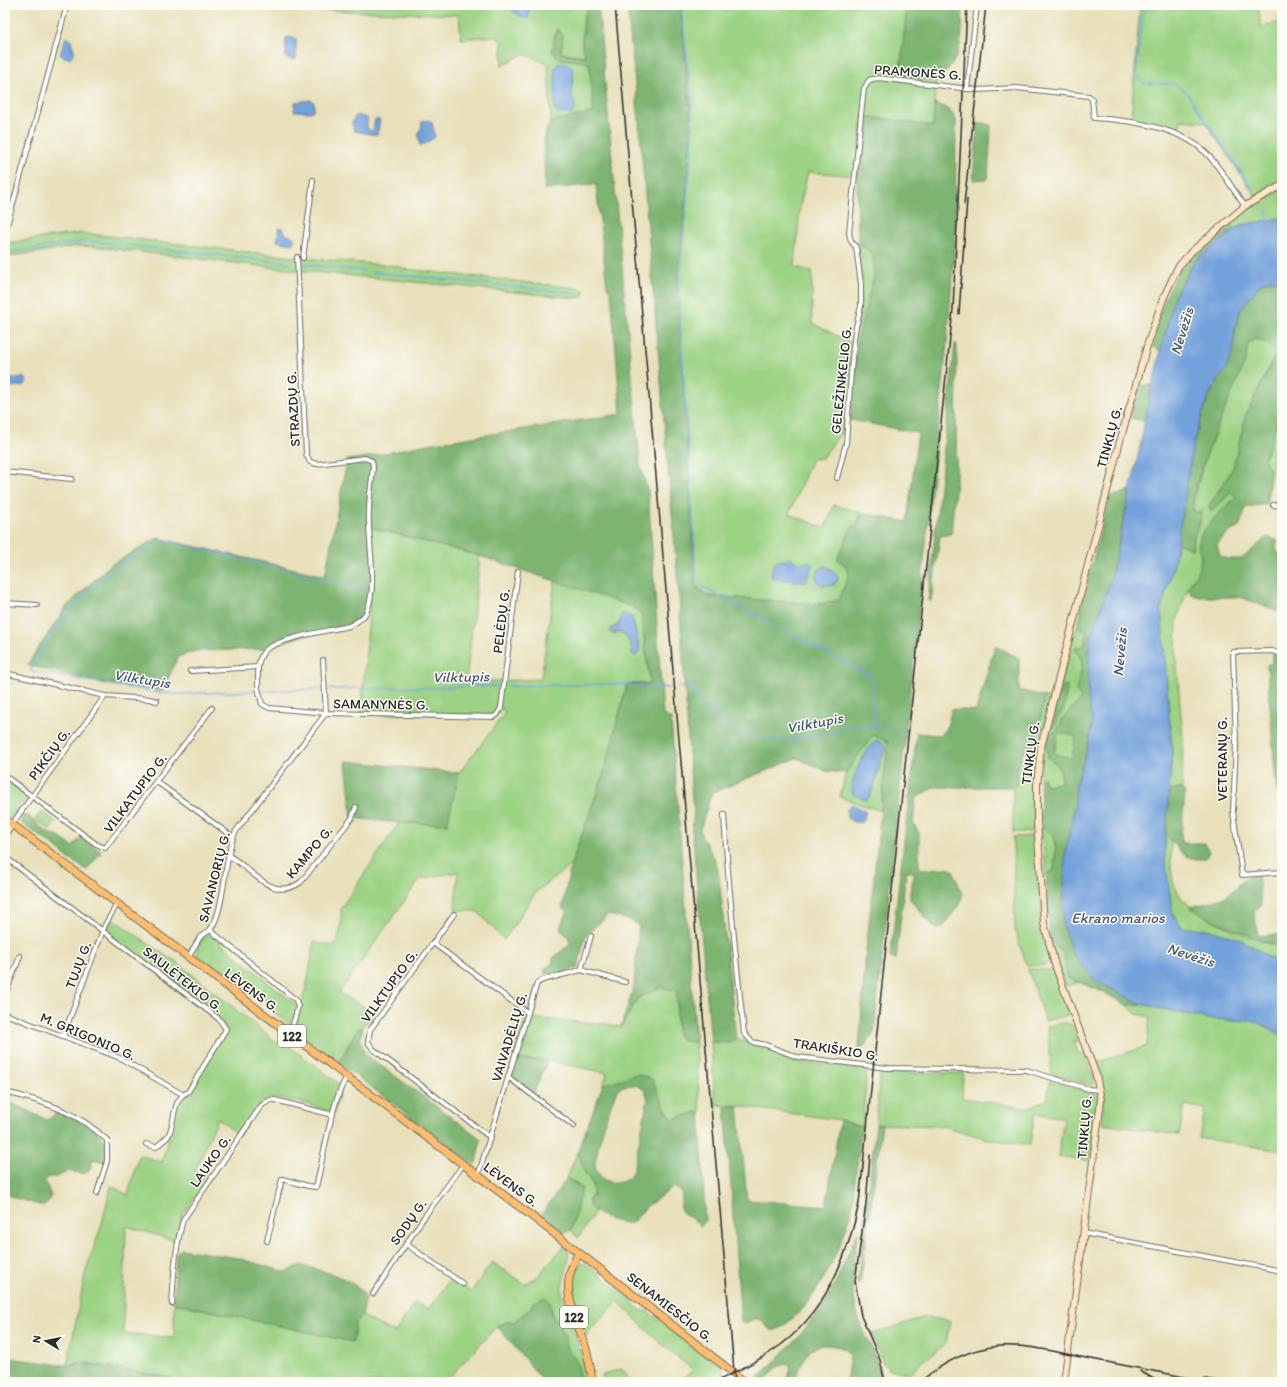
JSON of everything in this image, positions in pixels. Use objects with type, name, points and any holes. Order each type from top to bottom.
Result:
[{"type":"main road","name":"TINKLŲ G.","points":[[1064,1382],[1100,1110],[1100,1090],[1055,965],[1044,923],[1037,822],[1040,747],[1094,546],[1132,396],[1155,321],[1170,282],[1191,252],[1245,206],[1282,185]]},
{"type":"main road","name":"LĖVENS G.","points":[[5,819],[580,1253]]},
{"type":"main road","points":[[5,834],[12,824]]},
{"type":"main road","name":"122","points":[[580,1253],[571,1268],[568,1293],[570,1306],[588,1356],[592,1382]]},
{"type":"main road","name":"SENAMIESČIO G.","points":[[580,1253],[745,1382]]},
{"type":"street","points":[[5,233],[67,5]]},
{"type":"street","name":"PRAMONĖS G.","points":[[864,89],[869,80],[874,78],[967,89],[977,5]]},
{"type":"street","points":[[967,89],[981,90],[1017,88],[1089,96],[1092,99],[1094,118],[1126,121],[1179,135],[1189,140],[1205,152],[1245,206]]},
{"type":"street","name":"GELEŽINKELIO G.","points":[[838,478],[846,444],[852,358],[855,331],[861,306],[861,284],[856,247],[851,241],[848,233],[864,89]]},
{"type":"street","points":[[303,258],[313,180]]},
{"type":"street","name":"STRAZDŲ G.","points":[[258,667],[260,659],[267,649],[281,642],[349,626],[358,622],[365,614],[370,602],[372,583],[369,510],[374,467],[372,461],[365,458],[317,464],[310,462],[306,454],[296,257]]},
{"type":"street","points":[[5,472],[72,478]]},
{"type":"street","points":[[1273,505],[1282,506]]},
{"type":"street","name":"PELĖDŲ G.","points":[[493,717],[497,716],[501,708],[518,572]]},
{"type":"street","points":[[5,603],[37,605]]},
{"type":"street","name":"VETERANŲ G.","points":[[1282,654],[1267,650],[1233,652],[1233,691],[1236,744],[1233,812],[1242,875],[1282,872]]},
{"type":"street","points":[[323,660],[326,713]]},
{"type":"street","points":[[190,671],[258,667]]},
{"type":"street","name":"SAMANYNĖS G.","points":[[258,667],[258,688],[262,704],[269,708],[326,713],[493,717]]},
{"type":"street","points":[[5,673],[105,696],[149,698],[157,701]]},
{"type":"street","name":"PIKČIŲ G.","points":[[12,824],[105,696]]},
{"type":"street","name":"VILKATUPIO G.","points":[[5,776],[96,844],[106,848],[212,708]]},
{"type":"street","name":"SAVANORIŲ G.","points":[[290,1034],[298,1007],[296,1000],[210,930],[217,918],[233,837],[326,713]]},
{"type":"street","points":[[157,782],[233,837]]},
{"type":"street","name":"KAMPO G.","points":[[229,856],[270,886],[282,890],[292,889],[301,882],[347,824],[356,807]]},
{"type":"street","name":"TRAKIŠKIO G.","points":[[724,814],[727,865],[744,1033],[752,1042],[766,1045],[797,1057],[888,1068],[1032,1070],[1090,1089],[1100,1090]]},
{"type":"street","name":"SAULĖTEKIO G.","points":[[5,857],[218,1018],[224,1025],[225,1032],[188,1092],[182,1094],[177,1103],[168,1136],[156,1147],[146,1144]]},
{"type":"street","name":"TUJŲ G.","points":[[63,1036],[103,930],[117,904]]},
{"type":"street","name":"VILKTUPIO G.","points":[[454,914],[370,1030],[368,1042],[373,1050],[491,1138]]},
{"type":"street","points":[[188,958],[200,937],[210,930]]},
{"type":"street","points":[[591,936],[581,970],[625,982]]},
{"type":"street","points":[[433,943],[528,1013]]},
{"type":"street","points":[[5,995],[20,956]]},
{"type":"street","name":"VAIVADĖLIŲ G.","points":[[478,1176],[491,1138],[537,983],[581,970]]},
{"type":"street","name":"M. GRIGONIO G.","points":[[5,1014],[120,1058],[182,1094]]},
{"type":"street","points":[[267,1241],[282,1179],[316,1187],[340,1088],[347,1077]]},
{"type":"street","points":[[508,1077],[574,1126]]},
{"type":"street","points":[[5,1092],[43,1102],[76,1116],[94,1127],[107,1140],[108,1161],[97,1193]]},
{"type":"street","name":"LAUKO G.","points":[[172,1304],[177,1244],[183,1220],[261,1106],[270,1100],[275,1100],[333,1115]]},
{"type":"street","name":"SODŲ G.","points":[[374,1294],[406,1244],[463,1165]]},
{"type":"street","points":[[1083,1233],[1282,1271]]},
{"type":"street","points":[[406,1244],[463,1284]]},
{"type":"street","points":[[1280,1382],[1282,1372]]},
{"type":"green space","points":[[317,5],[589,5],[584,17],[582,42],[582,47],[587,56],[561,53],[559,30],[554,35],[555,42],[552,52],[558,58],[589,63],[594,112],[551,122],[548,63],[523,54],[502,66],[502,42],[495,36],[461,39],[459,15],[315,10]]},
{"type":"green space","points":[[589,5],[598,5],[640,464],[648,492],[663,715],[671,719],[696,1042],[684,1041],[677,1035],[677,991],[661,987],[638,998],[621,1027],[634,986],[639,925],[627,919],[608,915],[585,936],[578,968],[557,974],[545,974],[545,968],[552,964],[553,958],[570,944],[568,936],[560,930],[563,919],[568,912],[562,908],[571,865],[603,776],[627,684],[650,684],[641,613],[633,607],[480,556],[369,527],[372,564],[371,589],[365,612],[358,621],[281,642],[267,649],[195,651],[178,657],[162,691],[94,681],[27,665],[66,607],[110,565],[158,538],[325,576],[347,460],[428,444],[621,414],[611,292],[607,287],[596,184],[544,189],[544,144],[547,128],[551,122],[594,112],[589,63],[558,58],[552,52],[558,29],[563,36],[561,53],[586,57],[582,47],[582,42],[584,17]]},
{"type":"green space","points":[[627,5],[680,5],[692,125],[678,287],[695,584],[706,596],[819,604],[839,600],[849,574],[846,566],[838,560],[838,557],[852,527],[858,524],[862,513],[907,522],[918,433],[851,420],[857,343],[874,275],[873,255],[858,242],[857,176],[863,116],[933,126],[935,103],[947,109],[956,120],[955,239],[947,343],[874,1032],[865,1045],[859,1049],[866,952],[888,742],[873,735],[846,773],[826,771],[797,758],[712,793],[700,829],[702,837],[716,861],[719,877],[736,1038],[729,1043],[711,1042],[692,829],[694,811],[692,800],[679,597],[639,122]]},
{"type":"green space","points":[[680,5],[907,5],[900,75],[936,81],[933,126],[863,116],[857,176],[808,172],[800,206],[795,267],[812,271],[812,323],[853,344],[859,316],[862,279],[858,242],[873,255],[874,275],[857,343],[851,420],[822,458],[812,459],[789,514],[825,528],[834,505],[862,513],[838,560],[846,566],[849,574],[840,600],[820,604],[706,596],[695,584],[678,287],[692,125]],"holes":[[[826,566],[831,570],[834,585],[823,586],[818,583],[818,572]]]},
{"type":"green space","points":[[907,5],[963,5],[960,47],[952,64],[936,81],[900,75]]},
{"type":"green space","points":[[1140,5],[1258,5],[1261,26],[1282,22],[1282,184],[1256,197],[1205,122],[1181,120],[1179,130],[1131,118]]},
{"type":"green space","points":[[978,122],[991,125],[988,179],[973,180]]},
{"type":"green space","points":[[1282,190],[1282,218],[1241,225],[1235,229],[1230,223],[1250,207]]},
{"type":"green space","points":[[1230,223],[1235,229],[1196,260],[1174,297],[1161,351],[1150,345],[1166,297],[1177,274],[1192,254]]},
{"type":"green space","points":[[81,233],[303,258],[396,266],[405,269],[576,288],[584,290],[584,296],[575,298],[294,270],[98,247],[79,246],[5,257],[5,243]]},
{"type":"green space","points":[[1270,280],[1275,280],[1282,287],[1282,406],[1264,459],[1271,472],[1266,504],[1246,507],[1239,527],[1226,534],[1217,545],[1220,556],[1229,559],[1242,559],[1267,537],[1277,540],[1276,549],[1279,554],[1282,555],[1282,612],[1240,597],[1199,597],[1191,594],[1188,588],[1200,565],[1201,556],[1199,541],[1203,531],[1223,509],[1237,497],[1231,493],[1211,512],[1209,506],[1233,468],[1246,415],[1276,353],[1268,343],[1256,339],[1248,343],[1245,361],[1203,463],[1197,484],[1193,501],[1194,512],[1201,512],[1201,517],[1193,539],[1192,549],[1177,543],[1194,440],[1208,398],[1219,380],[1235,333],[1240,311],[1260,284]]},
{"type":"green space","points":[[1256,339],[1268,343],[1276,353],[1246,415],[1233,468],[1209,506],[1211,512],[1231,493],[1238,497],[1229,503],[1201,535],[1198,546],[1201,557],[1199,569],[1188,588],[1177,619],[1176,657],[1183,739],[1182,789],[1169,790],[1172,752],[1161,609],[1174,565],[1177,543],[1192,549],[1193,536],[1201,522],[1192,507],[1202,471],[1223,411],[1241,369],[1248,343]]},
{"type":"green space","points":[[955,344],[957,344],[956,480],[951,534],[940,536],[931,601],[928,600]]},
{"type":"green space","points":[[1152,385],[1145,421],[1130,418],[1138,386]]},
{"type":"green space","points":[[1282,406],[1282,435],[1277,435],[1271,472],[1264,459]]},
{"type":"green space","points":[[1130,490],[1110,582],[1089,642],[1088,694],[1092,724],[1085,757],[1076,783],[1075,804],[1065,855],[1094,980],[1141,1004],[1127,1005],[1101,991],[1068,978],[1063,952],[1050,940],[1046,874],[1054,870],[1055,845],[1052,835],[1042,828],[1040,778],[1043,778],[1046,785],[1061,783],[1061,775],[1058,766],[1048,758],[1047,748],[1049,734],[1057,731],[1063,718],[1081,699],[1076,691],[1082,665],[1079,655],[1075,649],[1076,647],[1084,647],[1087,635],[1085,630],[1077,628],[1082,608],[1082,601],[1110,496],[1118,495]],"holes":[[[1058,733],[1076,736],[1072,758],[1054,754]]]},
{"type":"green space","points":[[369,527],[480,556],[466,682],[541,679],[555,580],[633,607],[641,613],[650,684],[627,684],[603,776],[571,865],[536,892],[504,940],[478,912],[455,909],[458,872],[420,879],[339,993],[365,1007],[372,1018],[356,1031],[339,1063],[276,1014],[270,1003],[220,967],[212,966],[197,956],[197,952],[198,945],[201,940],[211,935],[300,1008],[307,984],[314,942],[333,946],[341,923],[341,908],[399,823],[447,824],[459,773],[505,713],[502,708],[497,715],[361,714],[370,602]],"holes":[[[632,617],[640,651],[635,657],[632,654],[631,645],[628,639],[620,632],[613,634],[611,628]]]},
{"type":"green space","points":[[1077,628],[1086,630],[1087,635],[1084,647],[1076,647],[1082,662],[1081,699],[1063,718],[1057,731],[1049,734],[1047,748],[1048,758],[1058,766],[1061,775],[1061,783],[1046,785],[1040,778],[1043,748],[1049,725],[1057,724],[1056,719],[1062,712],[1063,686],[1060,694],[1057,694],[1071,642]]},
{"type":"green space","points":[[995,646],[1019,658],[1019,690],[1045,697],[1033,748],[1021,753],[1017,771],[1017,784],[1013,787],[935,787],[916,798],[913,823],[919,833],[919,866],[921,869],[948,868],[953,870],[962,894],[961,902],[943,927],[938,929],[935,928],[910,899],[910,891],[915,873],[906,871],[896,959],[890,958],[917,733],[940,735],[946,730],[952,709],[976,711]]},
{"type":"green space","points":[[1272,651],[1282,654],[1282,793],[1276,789],[1267,665],[1272,663]]},
{"type":"green space","points":[[1066,685],[1064,709],[1056,719],[1055,728],[1052,728],[1049,725],[1057,694],[1060,694],[1063,686]]},
{"type":"green space","points":[[1045,697],[1050,698],[1034,768],[1034,829],[1029,832],[1013,832],[1013,787],[1017,784],[1017,771],[1021,753],[1033,748]]},
{"type":"green space","points":[[1058,732],[1076,736],[1072,758],[1054,755]]},
{"type":"green space","points":[[873,735],[888,742],[881,811],[840,797],[846,773]]},
{"type":"green space","points":[[346,761],[459,773],[447,824],[399,823],[352,818]]},
{"type":"green space","points":[[5,779],[27,795],[26,800],[12,818],[5,814]]},
{"type":"green space","points":[[1182,789],[1185,792],[1181,837],[1183,843],[1205,843],[1209,852],[1205,859],[1190,858],[1182,852],[1166,834],[1169,790]]},
{"type":"green space","points":[[41,811],[56,822],[50,830],[35,819]]},
{"type":"green space","points":[[27,815],[48,833],[56,835],[73,847],[81,836],[101,852],[87,870],[69,859],[53,845],[21,823],[22,816]]},
{"type":"green space","points":[[1042,828],[1052,835],[1055,845],[1054,870],[1046,874]]},
{"type":"green space","points":[[1166,834],[1171,839],[1171,867],[1173,881],[1178,893],[1185,902],[1210,919],[1241,933],[1282,948],[1282,965],[1240,939],[1206,929],[1183,928],[1174,916],[1171,909],[1167,888],[1165,852]]},
{"type":"green space","points":[[1032,836],[1036,840],[1043,929],[1050,962],[1046,965],[1027,966],[1015,931],[1013,837]]},
{"type":"green space","points":[[1258,874],[1261,906],[1254,911],[1258,936],[1282,934],[1282,948],[1210,919],[1190,907],[1220,899],[1252,875]]},
{"type":"green space","points":[[113,919],[169,958],[173,959],[281,1046],[290,1047],[338,1083],[341,1088],[334,1113],[287,1099],[269,1099],[262,1102],[239,1136],[218,1118],[195,1171],[210,1177],[183,1214],[175,1241],[126,1226],[123,1333],[174,1338],[174,1303],[353,1342],[355,1323],[362,1316],[395,1333],[415,1302],[428,1309],[451,1278],[471,1292],[492,1262],[525,1284],[537,1277],[564,1246],[569,1255],[562,1286],[564,1305],[584,1362],[587,1382],[580,1382],[579,1369],[568,1352],[562,1334],[553,1318],[552,1309],[531,1308],[514,1322],[509,1321],[497,1326],[445,1382],[171,1382],[171,1378],[80,1362],[67,1366],[86,1270],[101,1227],[111,1186],[128,1195],[139,1155],[162,1162],[177,1103],[188,1092],[225,1032],[224,1025],[103,931]]},
{"type":"green space","points":[[1050,940],[1063,952],[1068,978],[1078,983],[1065,986]]},
{"type":"green space","points":[[1028,969],[1053,970],[1069,1012],[1068,1015],[1045,1021]]},
{"type":"green space","points":[[661,987],[677,991],[677,1035],[684,1041],[696,1042],[700,1111],[673,1119],[666,1110],[652,1079],[619,1080],[603,1085],[607,1073],[548,1061],[514,1059],[526,1018],[605,1024],[621,1027],[638,998]]},
{"type":"green space","points":[[1141,1004],[1207,1019],[1257,1021],[1282,1036],[1282,1151],[1199,1138],[1205,1109],[1185,1105],[1179,1135],[1102,1124],[1104,1095],[1095,1063],[1147,1046],[1150,1017],[1136,1014],[1127,1005]]},
{"type":"green space","points":[[1065,1023],[1074,1027],[1078,1042],[1074,1041],[1079,1056],[1082,1053],[1089,1064],[1095,1082],[1092,1085],[1052,1074],[1047,1026]]},
{"type":"green space","points":[[363,1027],[360,1040],[365,1054],[481,1139],[476,1163],[473,1164],[339,1063],[356,1031]]},
{"type":"green space","points":[[736,1038],[797,1062],[843,1066],[867,1071],[862,1127],[840,1120],[738,1106],[715,1105],[711,1042],[729,1043]]},
{"type":"green space","points":[[514,1059],[548,1061],[532,1096],[508,1077]]},
{"type":"green space","points":[[880,1071],[913,1073],[963,1073],[962,1098],[1027,1108],[1047,1100],[1050,1081],[1098,1095],[1098,1107],[1090,1161],[1058,1156],[1064,1118],[1035,1113],[1030,1145],[988,1139],[942,1126],[876,1124]]},
{"type":"green space","points":[[637,1074],[652,1079],[666,1110],[673,1119],[700,1111],[705,1222],[700,1226],[680,1209],[682,1196],[680,1191],[674,1187],[647,1206],[632,1223],[620,1222],[603,1217],[589,1206],[589,1199],[594,1195],[593,1184],[586,1175],[578,1151],[603,1085]],"holes":[[[636,1085],[645,1090],[648,1099],[633,1172],[629,1178],[617,1183],[606,1180],[601,1177],[597,1171],[595,1160],[612,1101],[618,1089],[624,1086]]]},
{"type":"green space","points":[[5,1100],[47,1120],[56,1112],[77,1119],[91,1127],[103,1137],[106,1143],[107,1150],[104,1162],[93,1159],[89,1171],[84,1174],[69,1171],[57,1177],[49,1177],[44,1181],[51,1195],[48,1202],[43,1206],[9,1196],[8,1182],[5,1180]]},
{"type":"green space","points":[[725,1106],[738,1106],[747,1200],[826,1206],[840,1120],[862,1127],[852,1210],[839,1247],[823,1279],[804,1307],[792,1319],[780,1328],[774,1330],[770,1330],[762,1321],[758,1319],[745,1324],[741,1322]]},
{"type":"green space","points":[[876,1124],[882,1124],[860,1284],[857,1284]]},
{"type":"green space","points":[[578,1151],[586,1175],[593,1184],[593,1195],[589,1199],[589,1206],[595,1212],[578,1238],[571,1230],[582,1188],[567,1178]]},
{"type":"green space","points":[[567,1178],[582,1188],[571,1230],[561,1233],[540,1217]]},
{"type":"green space","points":[[858,1231],[853,1274],[855,1305],[878,1365],[881,1382],[846,1382],[850,1356],[841,1348],[826,1345],[818,1346],[812,1349],[804,1360],[795,1381],[788,1381],[787,1379],[791,1369],[789,1365],[782,1365],[775,1369],[766,1382],[754,1382],[799,1337],[832,1291]]},
{"type":"green space","points":[[182,1249],[237,1258],[286,1272],[301,1265],[345,1279],[360,1290],[366,1297],[362,1316],[355,1323],[353,1342],[174,1303],[176,1253]]},
{"type":"green space","points":[[582,1263],[587,1264],[631,1299],[633,1304],[642,1311],[647,1311],[687,1343],[721,1366],[725,1376],[713,1382],[678,1382],[693,1370],[651,1335],[618,1301],[591,1329],[587,1336],[573,1288],[576,1270]]},
{"type":"green space","points":[[545,1297],[550,1302],[553,1318],[561,1324],[560,1331],[566,1336],[566,1345],[576,1362],[579,1370],[580,1382],[544,1382],[497,1326],[509,1321],[514,1322],[531,1308],[532,1303]]},
{"type":"green space","points":[[925,1317],[950,1321],[946,1344],[920,1363],[911,1374],[888,1369],[883,1363],[872,1334]]},
{"type":"green space","points":[[9,1358],[71,1366],[80,1362],[171,1378],[171,1382],[5,1382],[5,1362]]},
{"type":"green space","points":[[621,1369],[627,1374],[629,1382],[598,1382],[603,1375]]},
{"type":"water","points":[[505,5],[529,5],[529,17],[526,19],[523,18]]},
{"type":"water","points":[[66,37],[70,39],[75,52],[70,58],[64,57],[60,54]]},
{"type":"water","points":[[290,37],[296,39],[296,58],[294,60],[286,58],[286,38]]},
{"type":"water","points":[[558,63],[568,64],[573,69],[572,95],[575,109],[572,114],[559,113],[555,111],[555,68]]},
{"type":"water","points":[[312,100],[314,102],[314,109],[311,112],[294,111],[295,102]]},
{"type":"water","points":[[356,115],[367,118],[367,128],[371,131],[373,131],[375,119],[380,120],[377,135],[354,131],[352,123]]},
{"type":"water","points":[[428,120],[432,122],[435,137],[425,144],[420,145],[418,132],[421,129],[422,121]]},
{"type":"water","name":"Ekrano marios","points":[[1282,218],[1282,287],[1275,280],[1265,281],[1260,284],[1240,311],[1235,327],[1233,352],[1225,371],[1214,385],[1208,398],[1194,440],[1174,565],[1161,609],[1172,752],[1164,852],[1173,915],[1183,928],[1206,929],[1240,939],[1282,965],[1282,1036],[1257,1021],[1207,1019],[1141,1004],[1094,980],[1073,954],[1063,926],[1065,855],[1075,804],[1076,783],[1085,757],[1092,724],[1088,694],[1089,642],[1110,582],[1141,442],[1149,398],[1174,297],[1196,260],[1241,225]]},
{"type":"water","points":[[279,228],[282,228],[287,235],[294,237],[294,242],[292,244],[277,241]]},
{"type":"water","points":[[22,377],[27,380],[22,386],[5,387],[5,380]]},
{"type":"water","points":[[790,557],[798,563],[810,562],[813,565],[806,582],[773,579],[771,577],[772,569],[776,561],[785,561]]},
{"type":"water","points":[[826,566],[837,575],[838,579],[834,585],[823,586],[817,581],[816,576],[818,570]]},
{"type":"water","points":[[622,613],[632,617],[640,651],[635,657],[632,654],[631,644],[625,635],[619,632],[610,633],[610,629],[618,626]]},
{"type":"water","points":[[876,740],[886,746],[870,797],[866,800],[852,794],[853,781],[855,773],[863,758]]},
{"type":"water","points":[[852,804],[866,811],[862,822],[854,822],[847,818],[847,809]]},
{"type":"waterway","points":[[681,5],[692,100],[692,149],[678,289],[697,580],[704,588],[872,677],[874,728]]},
{"type":"waterway","points":[[1144,5],[1136,71],[1140,81],[1144,83],[1174,84],[1186,92],[1253,189]]},
{"type":"waterway","points":[[1266,211],[1269,220]]},
{"type":"waterway","points":[[5,253],[88,241],[289,263]]},
{"type":"waterway","points":[[301,264],[364,271]]},
{"type":"waterway","points":[[371,272],[575,293]]},
{"type":"waterway","points":[[253,691],[180,694],[160,693],[30,671],[63,620],[89,591],[103,578],[137,554],[149,547],[165,542],[364,589]]},
{"type":"waterway","name":"Vilktupis","points":[[509,686],[623,684],[670,688]]},
{"type":"waterway","name":"Vilktupis","points":[[329,689],[498,686]]},
{"type":"waterway","name":"Vilktupis","points":[[680,687],[691,687],[698,699],[714,716],[733,729],[761,738],[785,741],[842,730],[853,726],[902,730]]},
{"type":"waterway","name":"Vilktupis","points":[[262,691],[320,689]]},
{"type":"railway","points":[[615,5],[735,1382]]},
{"type":"railway","points":[[716,1382],[768,1354],[792,1336],[807,1320],[820,1303],[840,1264],[848,1244],[859,1203],[953,309],[967,5]]},
{"type":"railway","points":[[964,204],[986,5]]},
{"type":"railway","points":[[959,314],[967,199]]},
{"type":"railway","points":[[870,1155],[866,1204],[855,1281],[861,1316],[880,1360],[885,1382]]},
{"type":"railway","points":[[920,1382],[938,1368],[967,1353],[999,1346],[1020,1346],[1040,1349],[1210,1382]]},
{"type":"railway","points":[[1140,1371],[1159,1382]]},
{"type":"railway","points":[[1205,1379],[1225,1382]]},
{"type":"water label","name":"Nevėžis","points":[[1182,331]]},
{"type":"water label","name":"Nevėžis","points":[[1120,652]]},
{"type":"water label","name":"Nevėžis","points":[[1191,955]]}]
